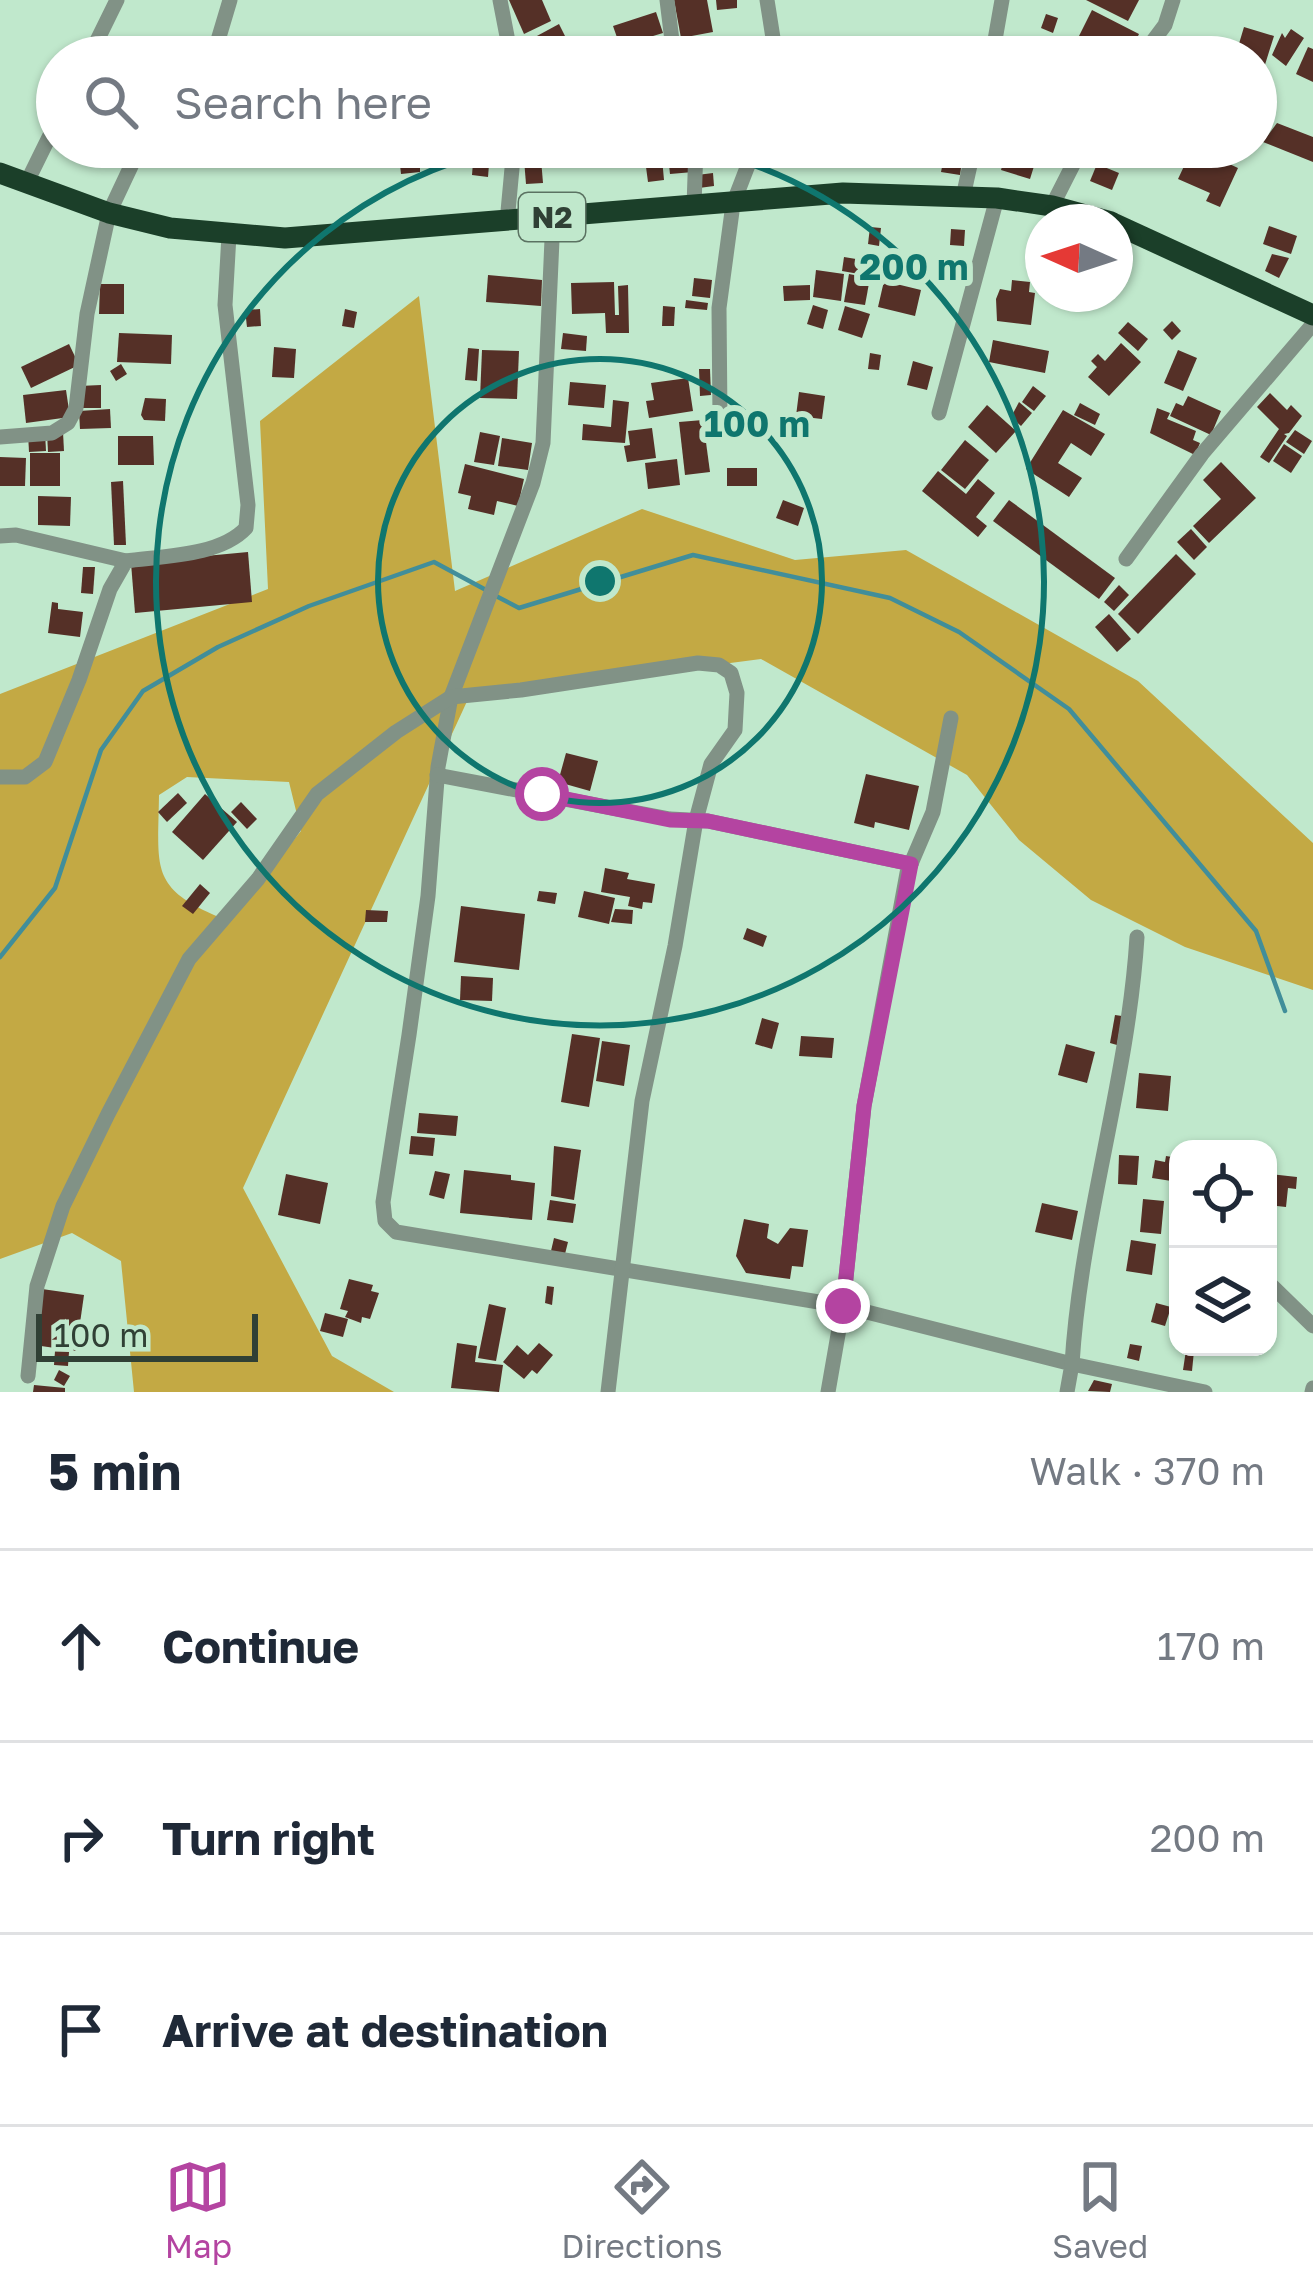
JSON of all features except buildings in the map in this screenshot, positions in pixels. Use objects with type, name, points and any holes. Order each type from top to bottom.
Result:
[{"type":"highway","name":"N2","points":[[0,173],[109,213],[170,228],[285,238],[843,193],[997,198],[1038,204]]},
{"type":"highway","name":"N2","points":[[1133,233],[1313,320]]},
{"type":"street","points":[[99,36],[117,0]]},
{"type":"street","points":[[219,36],[230,0]]},
{"type":"street","points":[[500,0],[507,36]]},
{"type":"street","points":[[667,0],[671,36]]},
{"type":"street","points":[[767,0],[773,36]]},
{"type":"street","points":[[996,36],[1002,0]]},
{"type":"street","points":[[1157,36],[1173,0]]},
{"type":"street","points":[[26,184],[36,164]]},
{"type":"street","points":[[0,437],[52,433],[68,423],[76,408],[87,314],[109,213],[130,168]]},
{"type":"street","points":[[507,222],[512,168]]},
{"type":"street","points":[[694,206],[695,168]]},
{"type":"street","points":[[720,419],[719,308],[733,204],[747,168]]},
{"type":"street","points":[[963,197],[969,168]]},
{"type":"street","points":[[1053,204],[1071,168]]},
{"type":"street","points":[[938,413],[997,198]]},
{"type":"street","points":[[554,217],[543,443],[533,483],[451,697],[437,776],[428,896],[382,1202],[385,1221],[397,1232],[843,1306],[1205,1392]]},
{"type":"street","points":[[0,536],[16,535],[126,561],[235,540],[246,528],[248,505],[225,304],[229,235]]},
{"type":"street","points":[[1126,560],[1202,454],[1313,320]]},
{"type":"street","points":[[0,777],[25,777],[45,762],[110,590],[126,561]]},
{"type":"street","points":[[28,1376],[37,1286],[63,1206],[189,959],[258,879],[317,794],[396,732],[451,697],[719,664],[731,673],[736,693],[735,730],[712,764],[696,820],[642,1101],[608,1392]]},
{"type":"street","points":[[828,1392],[843,1306],[864,1106],[911,864],[933,812],[951,718]]},
{"type":"street","points":[[437,776],[670,820],[696,820],[911,864]]},
{"type":"street","points":[[1066,1392],[1090,1223],[1130,1022],[1137,937]]},
{"type":"street","points":[[1277,1291],[1313,1326]]},
{"type":"shaded area","points":[[419,296],[455,591],[642,509],[795,560],[906,550],[1138,681],[1313,843],[1313,990],[1185,947],[1091,900],[1019,840],[967,775],[761,659],[469,697],[243,1188],[332,1356],[394,1392],[134,1392],[121,1261],[72,1233],[0,1259],[0,694],[268,589],[260,421]],"holes":[[[187,777],[289,782],[301,831],[228,921],[202,910],[171,887],[160,860],[159,795]]]},
{"type":"waterway","points":[[496,596],[519,608],[693,555],[890,598],[959,632],[1069,709],[1256,931],[1285,1011]]},
{"type":"waterway","points":[[0,957],[55,888],[101,750],[143,691],[218,647],[309,606],[434,562],[486,590]]},
{"type":"route","points":[[542,794],[670,820],[708,821],[911,864],[864,1106],[843,1306]]}]
